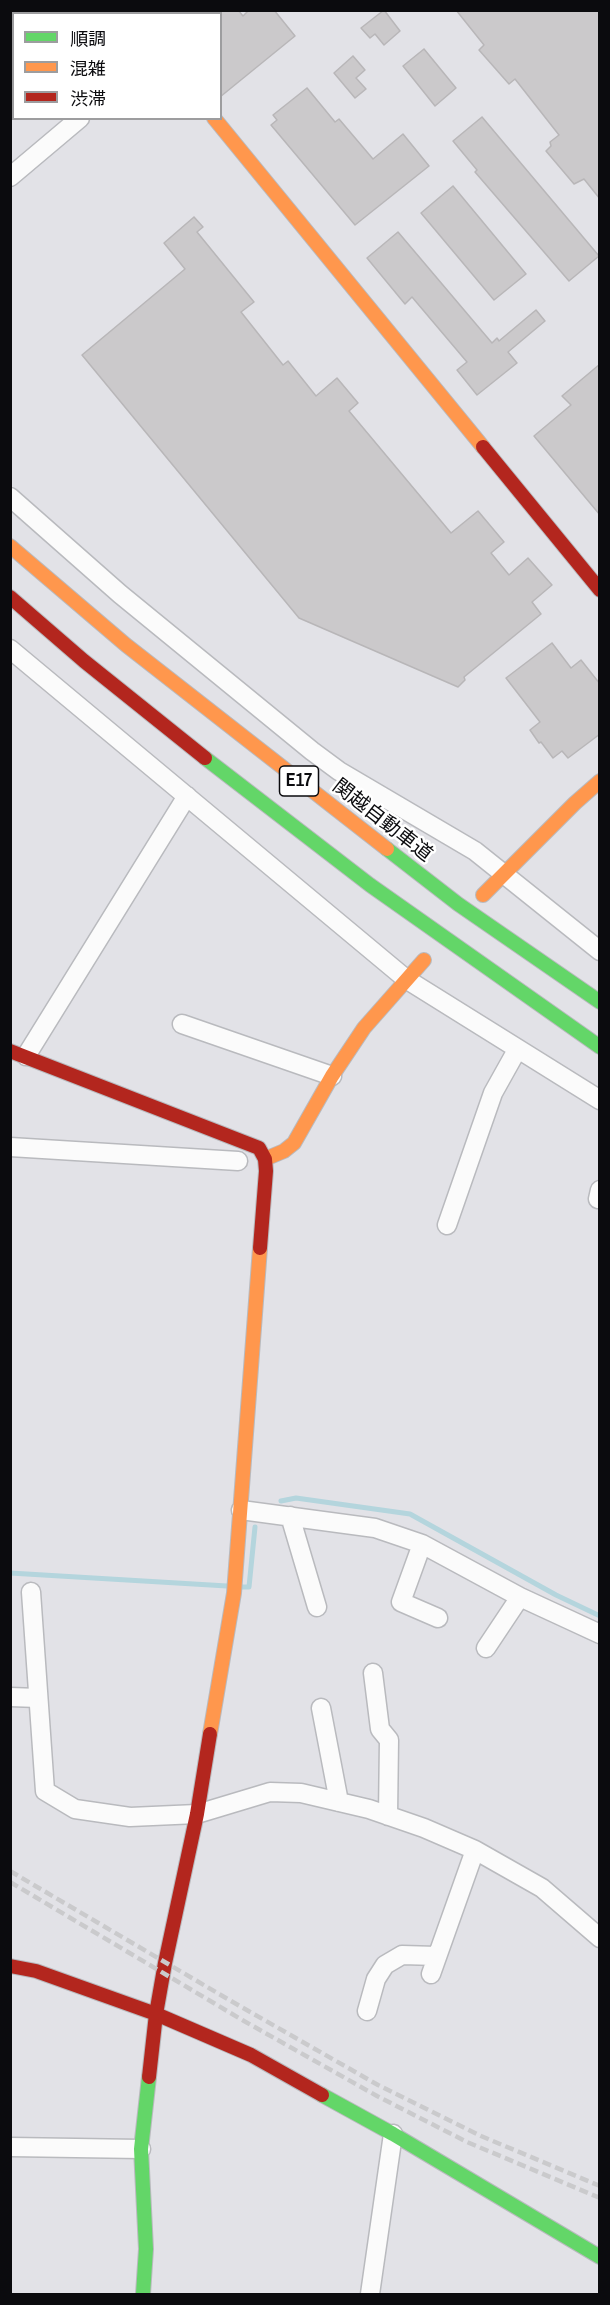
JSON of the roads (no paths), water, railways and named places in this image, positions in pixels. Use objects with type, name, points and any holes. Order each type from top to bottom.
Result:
[{"type":"main road","points":[[216,120],[600,590]]},
{"type":"main road","name":"関越自動車道","points":[[10,546],[126,645],[229,728],[458,904],[600,1002]]},
{"type":"main road","name":"E17","points":[[10,597],[84,661],[244,790],[370,885],[600,1047]]},
{"type":"main road","points":[[483,895],[600,781]]},
{"type":"main road","points":[[265,1159],[284,1151],[294,1143],[332,1077],[364,1028],[424,960]]},
{"type":"main road","points":[[18,1054],[248,1142],[259,1149],[265,1159],[234,1587],[197,1814],[156,2014],[141,2149],[146,2248],[143,2295]]},
{"type":"main road","points":[[10,1966],[36,1971],[156,2014],[251,2055],[393,2134],[600,2257]]},
{"type":"street","points":[[10,177],[78,120]]},
{"type":"street","points":[[10,497],[120,594],[312,751],[339,771],[475,851],[600,951]]},
{"type":"street","points":[[10,649],[406,979],[600,1100]]},
{"type":"street","points":[[18,1054],[187,796]]},
{"type":"street","points":[[182,1024],[332,1077]]},
{"type":"street","points":[[447,1225],[493,1093],[518,1050]]},
{"type":"street","points":[[10,1148],[238,1161]]},
{"type":"street","points":[[241,1510],[375,1528],[422,1544],[520,1597],[600,1634]]},
{"type":"street","points":[[290,1516],[317,1607]]},
{"type":"street","points":[[422,1544],[401,1602],[438,1618]]},
{"type":"street","points":[[31,1592],[45,1791],[75,1809],[130,1816],[197,1814],[270,1792],[301,1793],[339,1802],[424,1828],[475,1850],[542,1888],[600,1938]]},
{"type":"street","points":[[486,1648],[520,1597]]},
{"type":"street","points":[[373,1673],[380,1729],[389,1740],[388,1816]]},
{"type":"street","points":[[10,1697],[38,1698]]},
{"type":"street","points":[[321,1708],[339,1802]]},
{"type":"street","points":[[430,1974],[475,1850]]},
{"type":"street","points":[[367,2012],[376,1979],[385,1965],[402,1955],[437,1956]]},
{"type":"street","points":[[370,2295],[393,2134]]},
{"type":"street","points":[[10,2147],[141,2149]]},
{"type":"waterway","points":[[281,1501],[296,1498],[410,1514],[556,1595],[600,1616]]},
{"type":"waterway","points":[[242,1587],[249,1587],[255,1527]]},
{"type":"waterway","points":[[10,1573],[227,1586]]},
{"type":"railway","points":[[10,1871],[378,2085],[481,2136],[600,2186]]},
{"type":"railway","points":[[10,1882],[244,2021],[377,2096],[467,2142],[600,2198]]}]
